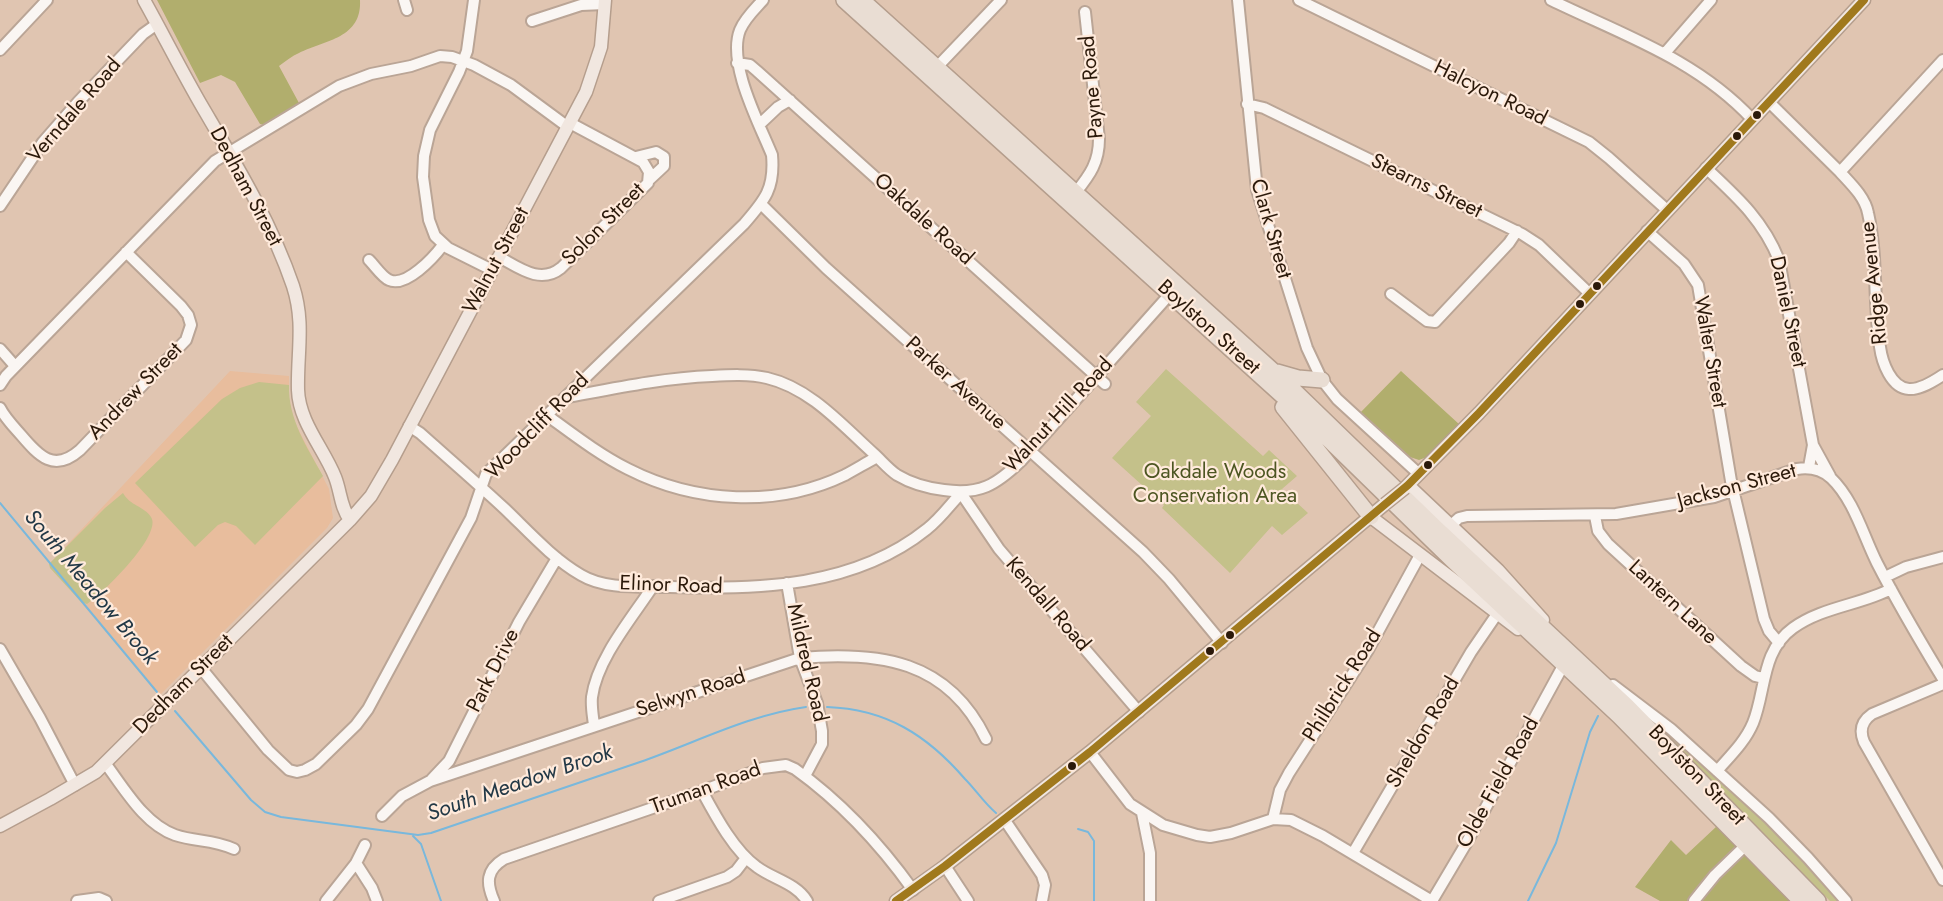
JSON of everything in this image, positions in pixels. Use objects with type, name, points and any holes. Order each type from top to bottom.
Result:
[{"type":"highway","name":"Boylston Street","points":[[844,0],[1252,368],[1452,560],[1573,660],[1643,722],[1818,901]]},
{"type":"highway","name":"Boylston Street","points":[[862,0],[1274,371],[1573,660],[1648,745],[1801,901]]},
{"type":"highway","points":[[1252,368],[1371,517]]},
{"type":"highway","points":[[1274,371],[1295,378],[1322,380]]},
{"type":"main road","name":"Dedham Street","points":[[0,826],[96,772],[354,515],[301,408],[298,391],[301,322],[292,284],[265,216],[144,0]]},
{"type":"main road","points":[[896,901],[945,866],[1090,752],[1406,487],[1479,413],[1864,0]]},
{"type":"main road","name":"Walnut Street","points":[[354,515],[382,479],[586,92],[597,65],[601,47],[605,2]]},
{"type":"main road","name":"Boylston Street","points":[[1406,487],[1498,570],[1573,660]]},
{"type":"main road","name":"Boylston Street","points":[[1371,517],[1497,614],[1573,660]]},
{"type":"street","points":[[0,50],[47,0]]},
{"type":"street","points":[[474,0],[471,35],[464,60],[430,130],[424,156],[423,177],[429,220],[435,236],[443,245],[492,270]]},
{"type":"street","name":"Woodcliff Road","points":[[201,668],[268,750],[289,770],[297,772],[316,764],[356,725],[368,709],[471,518],[486,474],[568,397],[762,204],[772,183],[771,155],[737,63],[737,43],[740,30],[746,20],[763,0]]},
{"type":"street","points":[[937,67],[1001,0]]},
{"type":"street","name":"Clark Street","points":[[1238,0],[1253,170],[1259,201],[1303,338],[1322,380]]},
{"type":"street","name":"Halcyon Road","points":[[1299,0],[1589,142],[1667,210]]},
{"type":"street","points":[[1551,0],[1572,5],[1665,53],[1712,82],[1752,119]]},
{"type":"street","points":[[1665,53],[1711,0]]},
{"type":"street","points":[[532,21],[581,5],[605,2]]},
{"type":"street","name":"Payne Road","points":[[1076,192],[1093,170],[1099,139],[1085,12]]},
{"type":"street","name":"Verndale Road","points":[[0,206],[39,148],[78,102],[142,34],[157,24]]},
{"type":"street","points":[[0,386],[15,366],[126,252],[210,166],[228,152],[328,91],[349,81],[411,66],[440,56],[464,60]]},
{"type":"street","name":"Solon Street","points":[[464,60],[519,90],[569,125],[636,157],[646,165],[649,180],[645,187],[551,275],[534,274],[499,257]]},
{"type":"street","points":[[1768,102],[1840,172],[1943,60]]},
{"type":"street","name":"Oakdale Road","points":[[737,63],[745,63],[754,67],[1101,380]]},
{"type":"street","points":[[760,124],[778,107],[790,100]]},
{"type":"street","name":"Stearns Street","points":[[1247,104],[1264,108],[1517,231],[1539,245],[1589,293]]},
{"type":"street","points":[[636,157],[656,152],[664,157],[664,166],[649,180]]},
{"type":"street","name":"Daniel Street","points":[[1706,168],[1755,216],[1768,236],[1779,260],[1813,445],[1831,478]]},
{"type":"street","name":"Ridge Avenue","points":[[1840,172],[1854,188],[1868,212],[1880,347],[1891,376],[1898,384],[1908,389],[1919,387],[1943,375]]},
{"type":"street","name":"Parker Avenue","points":[[762,204],[826,268],[1143,552],[1169,579],[1221,642]]},
{"type":"street","points":[[1391,294],[1427,321],[1436,322],[1509,243],[1517,231]]},
{"type":"street","name":"Walter Street","points":[[1647,231],[1684,264],[1698,285],[1733,492],[1764,620],[1769,632],[1779,643]]},
{"type":"street","points":[[369,260],[388,280],[400,282],[408,279],[443,245]]},
{"type":"street","name":"Andrew Street","points":[[0,408],[39,454],[54,461],[65,460],[80,450],[186,340],[191,325],[185,310],[126,252]]},
{"type":"street","name":"Walnut Hill Road","points":[[568,397],[660,380],[731,375],[765,377],[785,383],[804,393],[895,473],[908,481],[926,488],[961,493],[986,487],[1003,477],[1030,452],[1101,380],[1170,294]]},
{"type":"street","points":[[0,349],[15,366]]},
{"type":"street","points":[[1322,380],[1342,405],[1419,474]]},
{"type":"street","points":[[548,416],[588,446],[627,469],[679,489],[709,495],[775,496],[808,489],[844,475],[877,457]]},
{"type":"street","name":"Elinor Road","points":[[409,426],[482,488],[557,558],[593,581],[605,584],[731,589],[788,583],[838,574],[884,556],[929,528],[961,493]]},
{"type":"street","name":"Daniel Street","points":[[1809,467],[1813,445]]},
{"type":"street","name":"Jackson Street","points":[[1450,526],[1460,518],[1467,516],[1616,514],[1692,502],[1733,492],[1790,471],[1809,467],[1822,471],[1831,478],[1846,497],[1891,589],[1943,679]]},
{"type":"street","name":"Kendall Road","points":[[961,493],[999,549],[1139,712]]},
{"type":"street","name":"Lantern Lane","points":[[1594,516],[1598,531],[1608,544],[1741,666],[1755,676],[1763,678]]},
{"type":"street","name":"Philbrick Road","points":[[1273,819],[1280,790],[1289,773],[1368,650],[1420,555]]},
{"type":"street","points":[[1885,577],[1900,568],[1943,557]]},
{"type":"street","name":"Park Drive","points":[[430,781],[449,761],[519,622],[557,558]]},
{"type":"street","name":"Mildred Road","points":[[788,583],[800,658],[817,703],[822,731],[822,744],[805,776]]},
{"type":"street","points":[[594,725],[593,694],[601,669],[614,644],[653,586]]},
{"type":"street","points":[[1717,771],[1749,731],[1771,657],[1788,632],[1810,618],[1875,597],[1891,589]]},
{"type":"street","name":"Sheldon Road","points":[[1353,854],[1471,652],[1497,614]]},
{"type":"street","points":[[0,649],[4,667],[75,784]]},
{"type":"street","name":"Selwyn Road","points":[[382,816],[402,796],[430,781],[800,658],[866,657],[894,661],[924,671],[939,681],[966,706],[986,739]]},
{"type":"street","points":[[1573,660],[1661,721],[1797,846],[1846,901]]},
{"type":"street","name":"Olde Field Road","points":[[1432,901],[1573,660]]},
{"type":"street","points":[[1943,684],[1872,714],[1866,719],[1861,730],[1864,742],[1943,880]]},
{"type":"street","points":[[1090,752],[1130,804],[1163,825],[1197,836],[1210,837],[1231,833],[1273,819],[1301,824],[1432,901]]},
{"type":"street","points":[[105,763],[154,823],[176,835],[211,840],[234,849]]},
{"type":"street","name":"Truman Road","points":[[494,901],[488,877],[492,869],[504,859],[777,765],[786,765],[805,776],[869,836],[892,861],[913,890]]},
{"type":"street","points":[[702,791],[746,858],[757,868],[789,884],[807,901]]},
{"type":"street","points":[[1142,813],[1150,853],[1150,901]]},
{"type":"street","points":[[1004,819],[1042,875],[1045,885],[1042,901]]},
{"type":"street","points":[[326,901],[356,863],[366,844]]},
{"type":"street","points":[[1694,901],[1715,875],[1746,845]]},
{"type":"street","points":[[659,901],[727,877],[736,871],[746,858]]},
{"type":"street","points":[[356,863],[372,888],[377,901]]},
{"type":"street","points":[[945,866],[968,901]]},
{"type":"street","points":[[77,901],[87,898],[99,898],[106,901]]},
{"type":"shaded area","points":[[157,0],[360,0],[359,13],[349,30],[331,41],[296,54],[279,66],[299,103],[268,126],[260,124],[235,82],[221,75],[200,83]]},
{"type":"shaded area","points":[[230,371],[289,376],[289,400],[294,421],[329,489],[333,518],[327,528],[159,696],[49,564]]},
{"type":"shaded area","points":[[1401,371],[1460,425],[1427,457],[1419,460],[1407,456],[1359,414]]},
{"type":"shaded area","points":[[1717,826],[1791,901],[1660,901],[1635,887],[1671,840],[1686,855]]},
{"type":"green space","name":"Oakdale Woods Conservation Area","points":[[1166,369],[1263,456],[1269,450],[1297,476],[1282,489],[1308,513],[1282,535],[1272,526],[1230,573],[1162,508],[1164,505],[1112,458],[1151,416],[1136,402]]},
{"type":"green space","points":[[259,382],[289,385],[295,421],[323,476],[255,545],[236,526],[225,522],[218,525],[195,547],[135,483],[222,399],[240,388]]},
{"type":"green space","points":[[123,493],[129,501],[145,510],[151,517],[152,525],[148,537],[129,564],[105,589],[87,604],[81,602],[50,568],[49,564]]},
{"type":"green space","points":[[1665,730],[1789,845],[1841,901],[1830,901],[1665,734]]},
{"type":"waterway","name":"South Meadow Brook","points":[[0,503],[157,692]]},
{"type":"waterway","name":"South Meadow Brook","points":[[175,711],[251,800],[265,812],[281,817],[418,835],[431,833],[661,755],[763,716],[806,707]]},
{"type":"waterway","name":"South Meadow Brook","points":[[827,707],[848,709],[887,719],[920,737],[951,763],[996,813]]},
{"type":"waterway","name":"South Meadow Brook","points":[[1528,901],[1556,843],[1590,732],[1598,716]]},
{"type":"waterway","name":"South Meadow Brook","points":[[1078,829],[1088,832],[1094,841],[1094,901]]},
{"type":"waterway","points":[[413,836],[421,844],[441,901]]},
{"type":"transit line","points":[[896,901],[945,866],[1090,752],[1408,485],[1479,413],[1864,0]]}]
